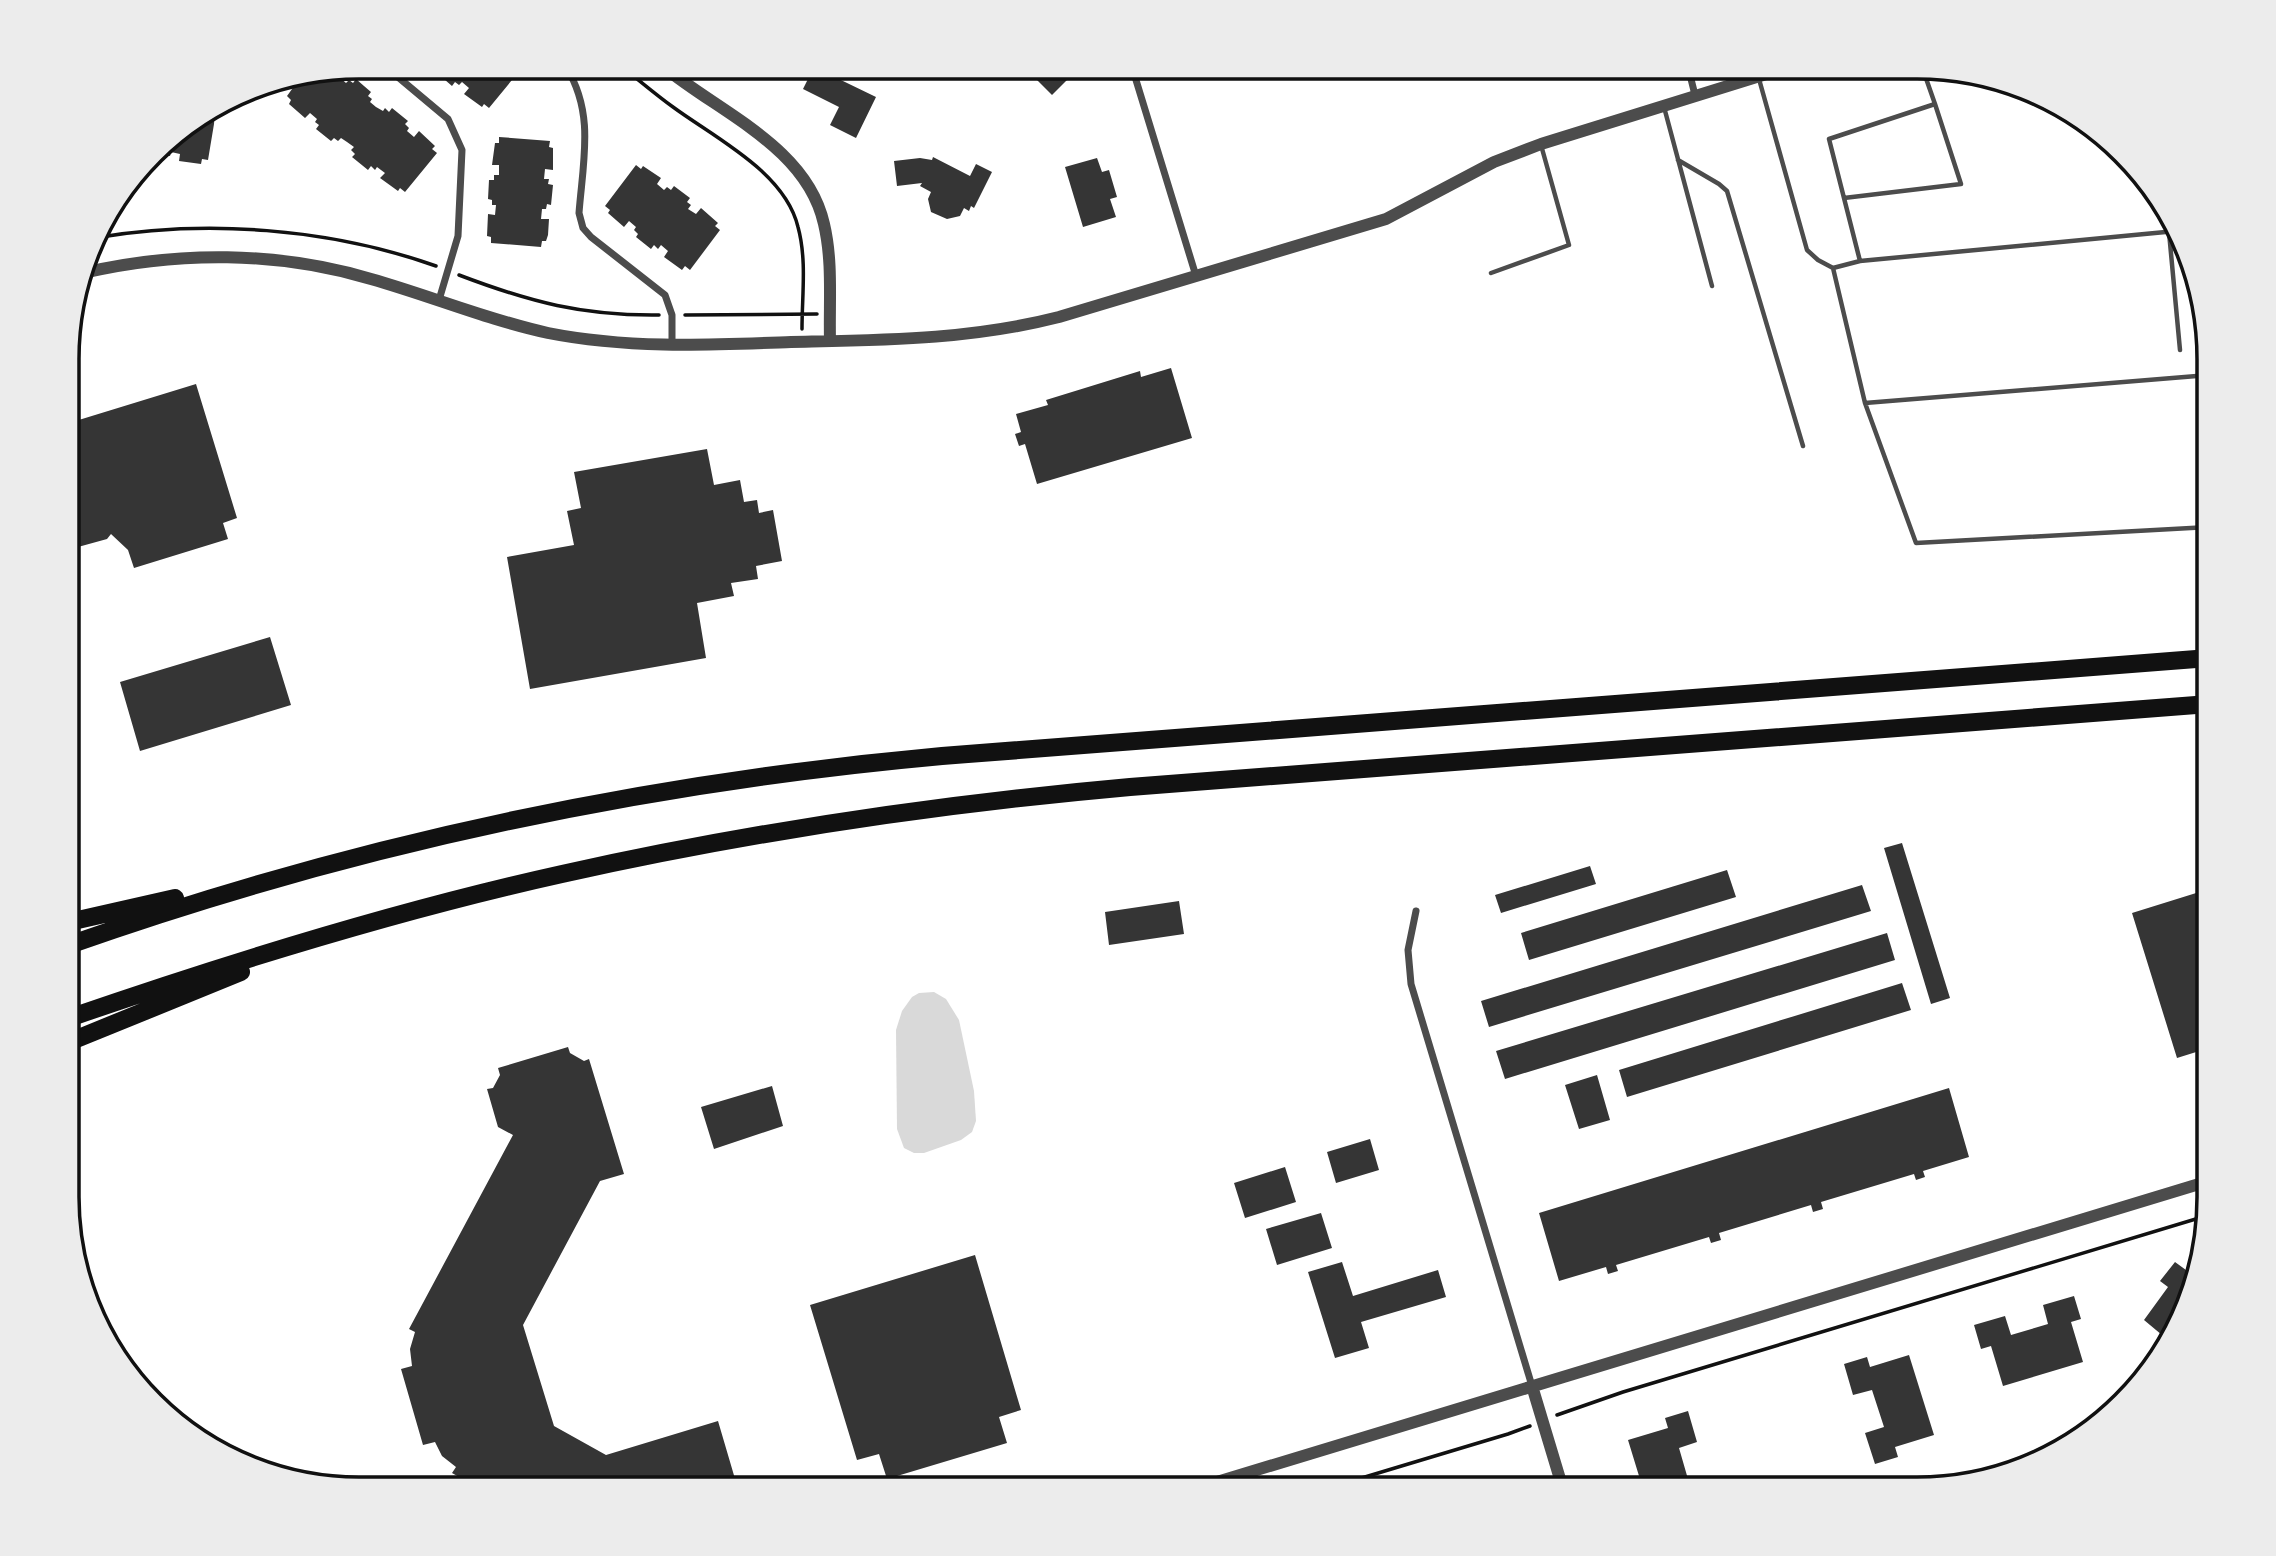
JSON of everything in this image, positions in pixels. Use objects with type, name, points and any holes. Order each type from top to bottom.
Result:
[{"type":"highway","points":[[79,920],[574,806],[842,765],[2197,659]]},
{"type":"highway","points":[[79,1015],[344,929],[561,874],[690,847],[833,822],[998,800],[1119,788],[2197,705]]},
{"type":"highway","points":[[79,942],[196,902],[325,864]]},
{"type":"highway","points":[[79,1038],[344,929]]},
{"type":"street","points":[[401,79],[444,116],[454,128],[461,145],[463,166],[458,236],[439,300]]},
{"type":"street","points":[[573,79],[584,112],[579,216],[581,225],[588,235],[665,295],[672,315],[671,345]]},
{"type":"street","points":[[680,79],[779,151],[812,190],[822,216],[828,245],[830,341]]},
{"type":"street","points":[[1136,79],[1196,276]]},
{"type":"street","points":[[1691,79],[1695,95]]},
{"type":"street","points":[[1730,79],[1731,84]]},
{"type":"street","points":[[93,271],[170,259],[250,258],[334,270],[384,282],[496,319],[559,335],[618,343],[671,345],[941,338],[992,332],[1059,317],[1386,219],[1494,162],[1541,144],[1748,79]]},
{"type":"street","points":[[1416,911],[1408,950],[1410,984],[1559,1477]]},
{"type":"street","points":[[1233,1477],[2197,1185]]},
{"type":"lane","points":[[1759,79],[1807,250],[1833,268],[1860,261],[2167,232]]},
{"type":"lane","points":[[1844,198],[1961,184],[1926,79]]},
{"type":"lane","points":[[1860,261],[1829,139],[1935,104]]},
{"type":"lane","points":[[1663,106],[1712,286]]},
{"type":"lane","points":[[1491,273],[1569,245],[1541,144]]},
{"type":"lane","points":[[1678,160],[1727,191],[1803,446]]},
{"type":"lane","points":[[2170,238],[2180,350]]},
{"type":"lane","points":[[1833,268],[1865,402],[1916,543],[2197,528]]},
{"type":"lane","points":[[1865,402],[2197,376]]},
{"type":"path","points":[[638,79],[768,177],[790,204],[798,227],[803,269],[802,313],[688,315]]},
{"type":"path","points":[[107,237],[193,229],[253,230],[346,243],[433,265]]},
{"type":"path","points":[[463,277],[553,306],[607,314],[652,315]]},
{"type":"path","points":[[1577,1407],[2197,1219]]},
{"type":"path","points":[[1365,1477],[1508,1434]]},
{"type":"shaded area","points":[[934,992],[946,999],[959,1020],[974,1091],[976,1121],[972,1132],[961,1140],[924,1153],[914,1153],[904,1148],[897,1129],[896,1030],[902,1011],[912,997],[919,993]]},
{"type":"building","points":[[340,79],[353,83],[356,79],[371,92],[368,96],[372,99],[370,102],[383,111],[385,108],[389,112],[392,108],[408,121],[405,124],[409,128],[407,131],[414,137],[419,131],[435,146],[432,149],[437,153],[405,192],[400,188],[398,191],[380,178],[385,173],[377,167],[375,170],[371,166],[368,170],[352,157],[355,154],[351,150],[354,147],[341,138],[331,141],[316,129],[319,125],[315,122],[317,119],[310,113],[305,118],[289,104],[291,100],[287,96],[294,86]]},
{"type":"building","points":[[444,79],[513,79],[489,108],[484,104],[482,107],[464,94],[469,88],[462,82],[459,85],[455,82],[452,86]]},
{"type":"building","points":[[808,79],[839,79],[876,97],[856,138],[830,125],[839,107],[803,89]]},
{"type":"building","points":[[1036,79],[1068,79],[1052,95]]},
{"type":"building","points":[[214,119],[208,160],[202,159],[201,164],[179,161],[180,154],[171,152],[170,156],[167,155],[174,148]]},
{"type":"building","points":[[499,137],[550,141],[549,147],[553,148],[553,170],[545,169],[544,179],[549,179],[548,184],[553,185],[551,205],[547,204],[546,209],[542,209],[541,219],[549,219],[548,235],[546,241],[542,241],[541,247],[491,243],[491,237],[487,236],[488,214],[495,215],[496,205],[492,205],[492,200],[488,199],[489,180],[494,180],[494,175],[499,175],[499,165],[492,165],[495,143],[499,143]]},
{"type":"building","points":[[933,157],[970,176],[976,164],[992,172],[974,208],[971,206],[969,211],[964,208],[960,216],[947,219],[931,212],[928,199],[931,192],[920,186],[922,183],[897,186],[894,161],[920,158],[932,160]]},
{"type":"building","points":[[1097,158],[1102,172],[1109,170],[1117,197],[1110,199],[1116,217],[1083,227],[1065,167]]},
{"type":"building","points":[[636,165],[641,169],[643,166],[661,178],[657,184],[664,190],[667,187],[671,190],[674,186],[690,198],[687,202],[691,205],[688,209],[696,214],[701,208],[718,223],[715,226],[720,230],[690,270],[685,266],[682,270],[664,257],[668,251],[661,245],[658,249],[654,245],[651,249],[636,237],[636,227],[629,221],[624,227],[608,213],[610,210],[605,206]]},
{"type":"building","points":[[1171,368],[1192,438],[1037,484],[1025,444],[1019,446],[1015,434],[1021,432],[1016,414],[1048,405],[1046,400],[1140,371],[1141,377]]},
{"type":"building","points":[[196,384],[237,518],[223,523],[228,539],[134,568],[128,550],[111,534],[107,539],[79,547],[79,420]]},
{"type":"building","points":[[707,449],[714,485],[740,480],[744,502],[757,500],[759,513],[773,510],[782,561],[756,566],[758,579],[731,583],[734,596],[697,603],[706,658],[530,689],[507,557],[574,545],[567,511],[581,508],[574,472]]},
{"type":"building","points":[[270,637],[291,705],[140,751],[120,682]]},
{"type":"building","points":[[1902,843],[1950,998],[1931,1004],[1884,848]]},
{"type":"building","points":[[1590,866],[1596,884],[1501,913],[1495,895]]},
{"type":"building","points":[[1727,870],[1736,897],[1529,960],[1521,933]]},
{"type":"building","points":[[1862,885],[1871,911],[1489,1027],[1481,1001]]},
{"type":"building","points":[[2197,893],[2197,1052],[2177,1058],[2132,913]]},
{"type":"building","points":[[1179,901],[1184,934],[1109,945],[1105,912]]},
{"type":"building","points":[[1887,933],[1895,960],[1505,1079],[1496,1051]]},
{"type":"building","points":[[1902,983],[1911,1010],[1627,1097],[1619,1070]]},
{"type":"building","points":[[568,1047],[570,1053],[584,1061],[589,1059],[624,1174],[600,1181],[523,1325],[554,1426],[606,1455],[718,1421],[734,1477],[459,1477],[452,1473],[456,1467],[442,1456],[435,1442],[423,1445],[401,1369],[412,1366],[410,1349],[415,1332],[409,1329],[513,1135],[498,1127],[487,1089],[493,1088],[500,1075],[498,1068]]},
{"type":"building","points":[[1597,1075],[1610,1120],[1579,1129],[1565,1085]]},
{"type":"building","points":[[772,1086],[783,1126],[714,1149],[701,1107]]},
{"type":"building","points":[[1949,1088],[1969,1157],[1923,1171],[1925,1177],[1916,1180],[1914,1174],[1821,1202],[1823,1209],[1813,1212],[1811,1205],[1719,1233],[1721,1240],[1711,1243],[1709,1237],[1616,1265],[1618,1271],[1608,1274],[1606,1267],[1559,1281],[1539,1213]]},
{"type":"building","points":[[1370,1139],[1379,1170],[1336,1183],[1327,1152]]},
{"type":"building","points":[[1285,1167],[1296,1202],[1245,1218],[1234,1183]]},
{"type":"building","points":[[1321,1213],[1332,1248],[1277,1265],[1266,1229]]},
{"type":"building","points":[[975,1255],[1021,1410],[999,1417],[1007,1443],[894,1477],[886,1477],[879,1454],[857,1460],[810,1305]]},
{"type":"building","points":[[1342,1262],[1353,1296],[1438,1270],[1446,1297],[1361,1322],[1369,1348],[1335,1358],[1308,1272]]},
{"type":"building","points":[[2175,1262],[2188,1271],[2176,1305],[2161,1334],[2144,1320],[2168,1287],[2160,1281]]},
{"type":"building","points":[[2074,1296],[2081,1319],[2071,1322],[2083,1362],[2003,1386],[1991,1346],[1981,1349],[1974,1325],[2005,1316],[2011,1335],[2048,1324],[2043,1305]]},
{"type":"building","points":[[1909,1355],[1934,1435],[1895,1447],[1898,1457],[1875,1464],[1865,1433],[1884,1427],[1872,1390],[1853,1395],[1844,1364],[1867,1357],[1870,1367]]},
{"type":"building","points":[[1688,1411],[1697,1442],[1679,1448],[1687,1477],[1639,1477],[1628,1440],[1668,1428],[1665,1418]]}]
